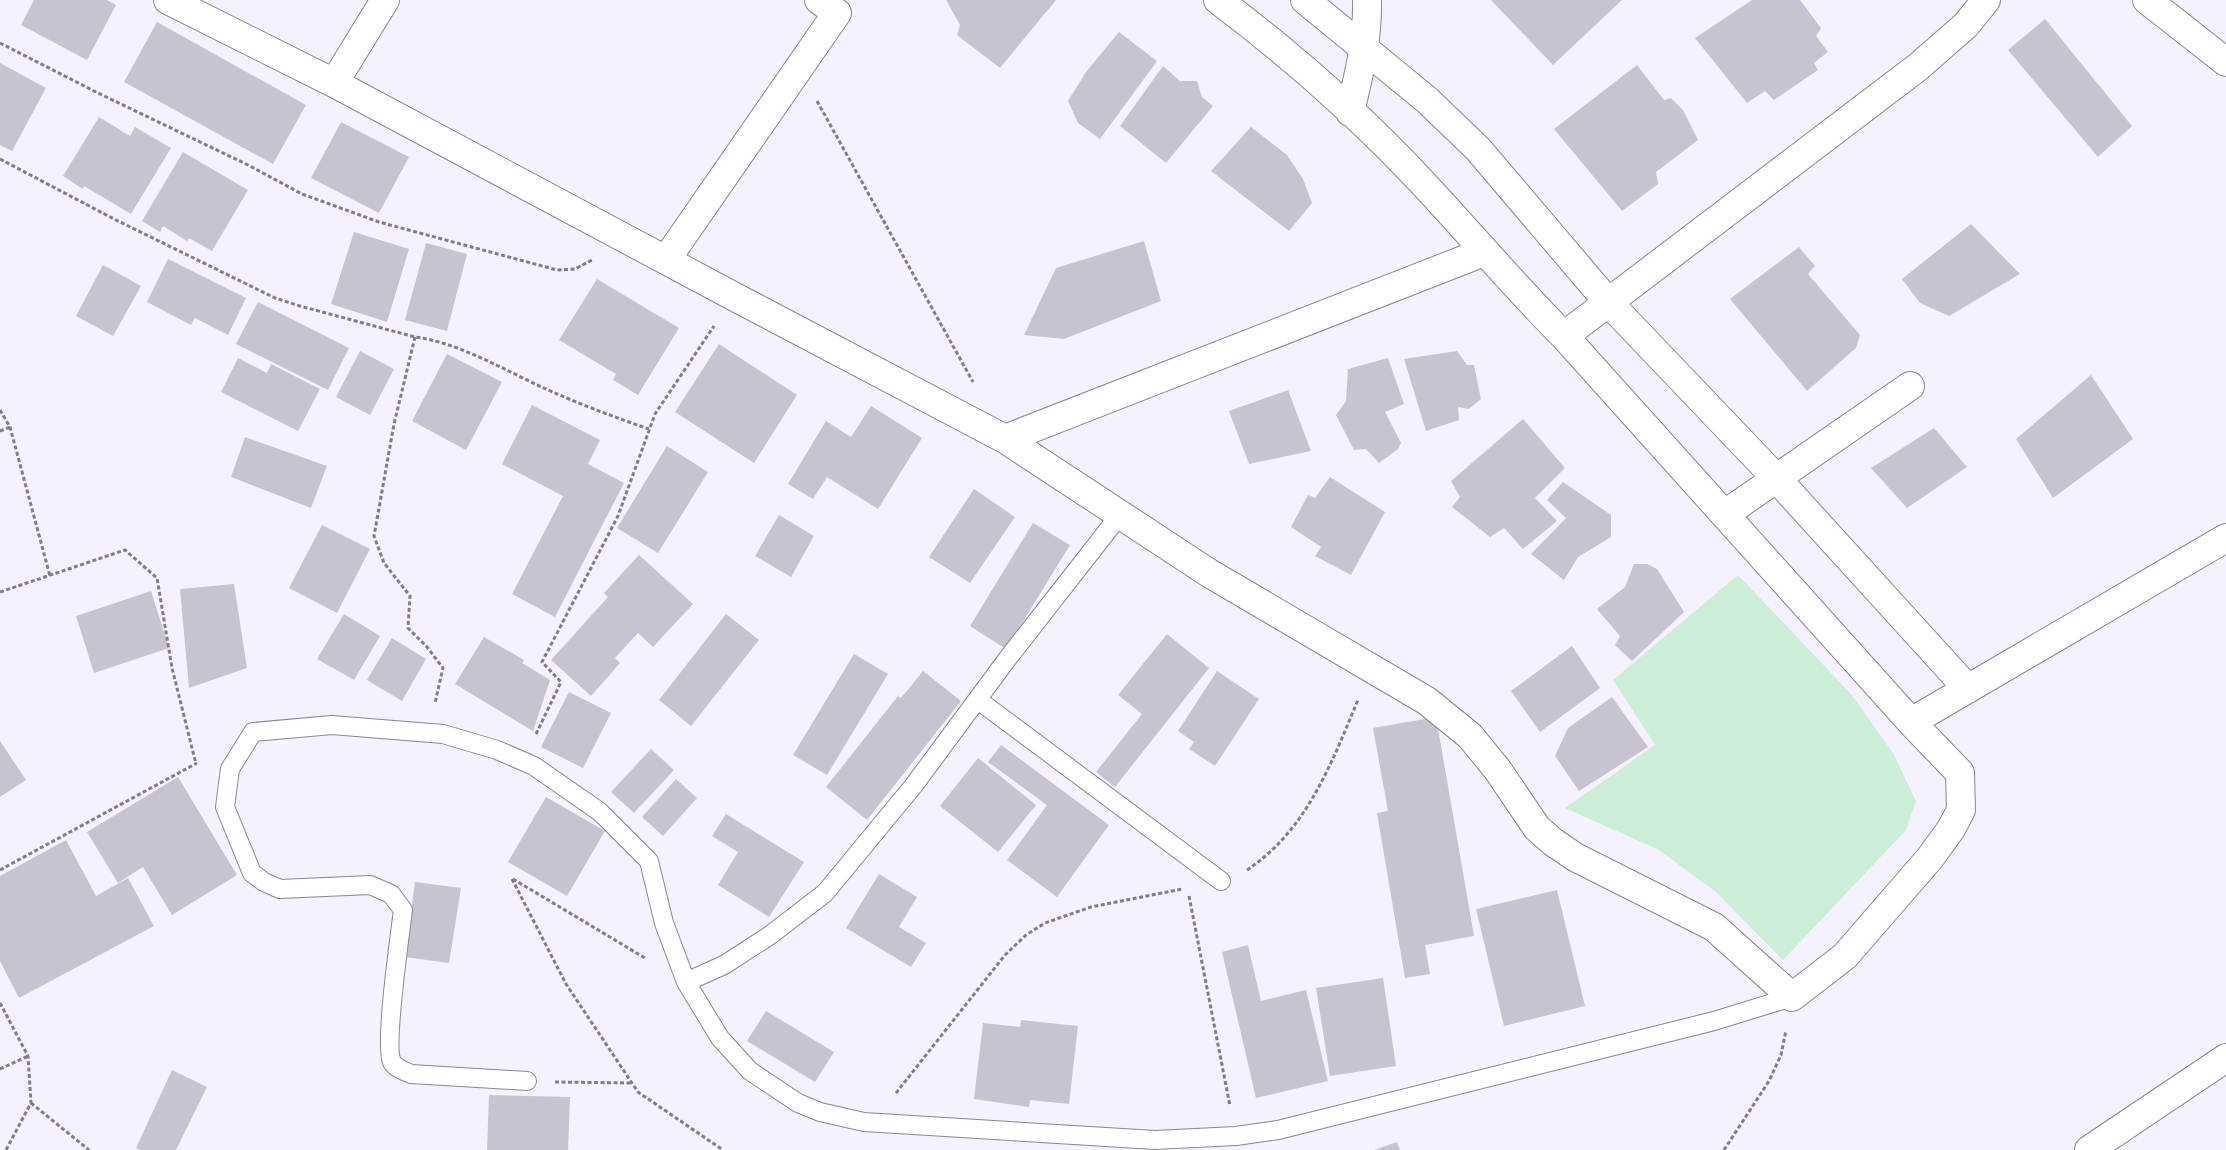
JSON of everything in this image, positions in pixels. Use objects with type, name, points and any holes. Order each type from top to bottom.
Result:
[{"type":"street","points":[[168,0],[334,83],[1005,439],[1208,573],[1427,701],[1470,736],[1497,768],[1537,828],[1553,842],[1575,857],[1714,927],[1792,997],[1846,956],[1930,858],[1951,829],[1961,810],[1960,773],[1911,722],[1564,336],[1419,180],[1350,112],[1264,35],[1218,0]]},
{"type":"street","points":[[334,83],[385,0]]},
{"type":"street","points":[[666,260],[836,13],[818,0]]},
{"type":"street","points":[[1304,0],[1426,100],[1478,149],[1608,302],[1777,479],[1968,689]]},
{"type":"street","points":[[1350,112],[1365,49],[1368,22],[1367,0]]},
{"type":"street","points":[[1564,336],[1918,67],[1966,25],[1986,0]]},
{"type":"street","points":[[2147,0],[2226,62]]},
{"type":"street","points":[[1005,439],[1484,252]]},
{"type":"street","points":[[1725,514],[1910,386]]},
{"type":"street","points":[[1911,722],[2226,538]]},
{"type":"street","points":[[2089,1150],[2226,1058]]},
{"type":"lane","points":[[686,982],[724,965],[769,936],[825,893],[914,785],[1119,516]]},
{"type":"lane","points":[[978,700],[1221,881]]},
{"type":"lane","points":[[527,1081],[412,1074],[398,1068],[392,1062],[389,1039],[403,910],[391,894],[370,885],[280,889],[264,882],[252,873],[225,807],[230,769],[253,732],[332,725],[428,732],[443,734],[496,750],[534,766],[600,812],[649,861],[664,924],[686,982],[720,1038],[750,1072],[798,1103],[820,1112],[873,1122],[1155,1140],[1236,1136],[1278,1130],[1704,1023],[1792,997]]},
{"type":"path","points":[[0,42],[98,93],[248,165],[302,194],[379,222],[557,270],[575,269],[590,262],[615,233]]},
{"type":"path","points":[[798,68],[976,387]]},
{"type":"path","points":[[0,159],[114,219],[275,298],[415,338],[430,339],[487,361],[588,408],[649,429]]},
{"type":"path","points":[[522,761],[560,682],[542,662],[618,516],[655,414],[733,296]]},
{"type":"path","points":[[415,338],[394,424],[374,536],[384,562],[410,596],[408,628],[427,646],[443,668],[428,732]]},
{"type":"path","points":[[0,410],[10,427],[50,576]]},
{"type":"path","points":[[0,431],[10,427]]},
{"type":"path","points":[[0,592],[125,550],[157,578],[172,668],[196,764]]},
{"type":"path","points":[[1221,881],[1244,872],[1264,859],[1281,843],[1305,812],[1323,783],[1371,670]]},
{"type":"path","points":[[0,870],[204,759]]},
{"type":"path","points":[[686,982],[512,879],[566,984],[638,1092],[722,1150]]},
{"type":"path","points":[[873,1122],[1005,955],[1026,935],[1045,924],[1091,907],[1188,888],[1236,1136]]},
{"type":"path","points":[[1724,1150],[1769,1081],[1780,1056],[1792,997]]},
{"type":"path","points":[[0,1003],[28,1056],[31,1103],[6,1150]]},
{"type":"path","points":[[0,1069],[28,1056]]},
{"type":"path","points":[[527,1081],[632,1083]]},
{"type":"path","points":[[31,1103],[89,1150]]},
{"type":"green space","points":[[1738,575],[1851,694],[1893,753],[1916,801],[1906,830],[1783,960],[1716,892],[1659,850],[1565,808],[1655,745],[1613,680]]},
{"type":"building","points":[[34,0],[107,0],[116,5],[87,60],[21,25]]},
{"type":"building","points":[[946,0],[1056,0],[1000,68],[957,35],[960,25]]},
{"type":"building","points":[[1491,0],[1622,0],[1553,65]]},
{"type":"building","points":[[1752,0],[1800,0],[1821,28],[1816,36],[1828,52],[1814,63],[1818,70],[1774,100],[1765,91],[1747,103],[1695,38]]},
{"type":"building","points":[[2045,19],[2132,126],[2098,157],[2008,50]]},
{"type":"building","points":[[157,22],[306,105],[273,164],[124,82]]},
{"type":"building","points":[[1119,32],[1157,61],[1100,139],[1078,123],[1068,101],[1086,72]]},
{"type":"building","points":[[0,63],[46,88],[12,151],[0,145]]},
{"type":"building","points":[[1637,65],[1664,100],[1671,98],[1683,110],[1698,140],[1656,172],[1658,184],[1622,211],[1554,129]]},
{"type":"building","points":[[1163,66],[1180,81],[1197,81],[1202,97],[1213,106],[1166,163],[1120,126]]},
{"type":"building","points":[[99,117],[130,136],[135,127],[171,148],[131,214],[84,186],[83,189],[63,176]]},
{"type":"building","points":[[341,122],[409,157],[379,213],[311,178]]},
{"type":"building","points":[[1251,127],[1287,155],[1303,179],[1312,203],[1289,231],[1211,171]]},
{"type":"building","points":[[183,152],[248,190],[212,251],[189,238],[187,241],[163,226],[160,232],[142,221]]},
{"type":"building","points":[[1971,224],[2020,274],[1949,316],[1920,303],[1902,279]]},
{"type":"building","points":[[354,232],[409,249],[387,322],[331,304]]},
{"type":"building","points":[[1144,241],[1161,301],[1064,339],[1024,335],[1056,268]]},
{"type":"building","points":[[426,243],[467,254],[447,331],[405,320]]},
{"type":"building","points":[[1799,247],[1815,266],[1808,274],[1860,335],[1856,348],[1807,391],[1730,299]]},
{"type":"building","points":[[168,259],[246,298],[228,335],[195,318],[191,325],[147,302]]},
{"type":"building","points":[[103,265],[141,286],[113,336],[76,316]]},
{"type":"building","points":[[597,279],[679,328],[638,395],[613,380],[616,374],[559,340]]},
{"type":"building","points":[[258,302],[349,348],[328,390],[236,344]]},
{"type":"building","points":[[719,344],[797,395],[754,463],[675,412]]},
{"type":"building","points":[[360,351],[394,369],[370,415],[336,397]]},
{"type":"building","points":[[1457,351],[1467,365],[1474,365],[1481,399],[1469,409],[1458,407],[1459,420],[1426,431],[1404,359]]},
{"type":"building","points":[[447,354],[502,382],[466,450],[412,421]]},
{"type":"building","points":[[238,358],[267,373],[271,364],[320,389],[298,431],[221,392]]},
{"type":"building","points":[[1388,358],[1404,404],[1385,412],[1401,443],[1398,449],[1379,463],[1366,449],[1354,450],[1336,415],[1346,401],[1348,369]]},
{"type":"building","points":[[2091,375],[2133,439],[2053,498],[2016,439]]},
{"type":"building","points":[[1288,390],[1311,451],[1249,464],[1229,411]]},
{"type":"building","points":[[532,405],[600,440],[588,464],[624,483],[555,617],[512,594],[563,496],[502,464]]},
{"type":"building","points":[[871,406],[922,438],[878,509],[827,477],[813,499],[788,484],[826,421],[851,437]]},
{"type":"building","points":[[1523,419],[1565,468],[1535,498],[1557,521],[1523,549],[1504,528],[1490,537],[1452,507],[1460,497],[1451,481]]},
{"type":"building","points":[[1934,428],[1967,467],[1907,508],[1871,468]]},
{"type":"building","points":[[245,437],[327,466],[311,508],[231,477]]},
{"type":"building","points":[[667,446],[708,472],[658,553],[617,528]]},
{"type":"building","points":[[1330,477],[1385,512],[1351,575],[1315,556],[1321,547],[1291,527],[1308,495],[1315,498]]},
{"type":"building","points":[[1563,482],[1611,515],[1611,537],[1578,557],[1564,580],[1531,554],[1566,518],[1547,500]]},
{"type":"building","points":[[974,489],[1015,517],[970,583],[929,557]]},
{"type":"building","points":[[779,515],[814,536],[791,577],[755,556]]},
{"type":"building","points":[[1033,523],[1070,545],[1006,649],[970,626]]},
{"type":"building","points":[[322,525],[370,549],[337,613],[289,588]]},
{"type":"building","points":[[639,555],[693,604],[653,647],[638,633],[615,658],[620,663],[591,696],[551,660],[608,597],[604,593]]},
{"type":"building","points":[[1634,564],[1647,564],[1657,569],[1684,612],[1632,661],[1615,645],[1620,636],[1597,609],[1625,587]]},
{"type":"building","points":[[234,584],[247,668],[189,688],[180,589]]},
{"type":"building","points":[[151,591],[169,648],[94,673],[76,616]]},
{"type":"building","points":[[344,614],[380,636],[354,680],[317,659]]},
{"type":"building","points":[[726,614],[759,640],[691,726],[659,700]]},
{"type":"building","points":[[1167,634],[1209,668],[1115,787],[1096,772],[1142,714],[1118,695]]},
{"type":"building","points":[[484,637],[524,660],[522,663],[550,680],[533,731],[455,684]]},
{"type":"building","points":[[392,638],[426,659],[402,701],[367,680]]},
{"type":"building","points":[[1572,646],[1600,688],[1540,732],[1511,691]]},
{"type":"building","points":[[854,654],[888,674],[827,775],[793,755]]},
{"type":"building","points":[[923,671],[961,701],[867,820],[826,787],[898,696],[901,698]]},
{"type":"building","points":[[1217,671],[1259,699],[1215,766],[1189,749],[1194,742],[1178,731]]},
{"type":"building","points":[[569,692],[611,713],[583,768],[541,747]]},
{"type":"building","points":[[1612,697],[1648,747],[1579,791],[1555,756],[1568,728]]},
{"type":"building","points":[[1436,717],[1474,936],[1425,945],[1430,974],[1405,978],[1377,813],[1388,811],[1373,728]]},
{"type":"building","points":[[0,741],[26,780],[0,797]]},
{"type":"building","points":[[1001,745],[1109,825],[1057,897],[1007,860],[1047,805],[988,762]]},
{"type":"building","points":[[651,749],[674,770],[634,813],[611,792]]},
{"type":"building","points":[[978,758],[1036,805],[998,852],[940,806]]},
{"type":"building","points":[[178,777],[237,875],[172,915],[143,867],[118,883],[87,832]]},
{"type":"building","points":[[676,779],[697,798],[663,836],[642,817]]},
{"type":"building","points":[[546,797],[605,831],[567,896],[508,862]]},
{"type":"building","points":[[726,814],[804,862],[769,917],[718,885],[738,852],[712,836]]},
{"type":"building","points":[[66,840],[96,896],[128,878],[154,926],[19,998],[0,961],[0,876]]},
{"type":"building","points":[[879,874],[917,897],[899,927],[926,943],[911,967],[846,928]]},
{"type":"building","points":[[415,882],[461,888],[449,963],[405,957]]},
{"type":"building","points":[[1557,890],[1585,1006],[1504,1026],[1476,909]]},
{"type":"building","points":[[1248,945],[1261,1001],[1306,990],[1328,1081],[1256,1098],[1222,952]]},
{"type":"building","points":[[1383,978],[1396,1066],[1330,1076],[1316,988]]},
{"type":"building","points":[[766,1011],[834,1052],[815,1082],[747,1041]]},
{"type":"building","points":[[1021,1020],[1078,1026],[1069,1104],[1030,1100],[1029,1107],[974,1099],[983,1023],[1020,1027]]},
{"type":"building","points":[[172,1070],[207,1087],[176,1150],[141,1150],[136,1148]]},
{"type":"building","points":[[489,1095],[570,1097],[568,1150],[487,1150]]},
{"type":"building","points":[[1397,1142],[1400,1150],[1374,1150]]}]
